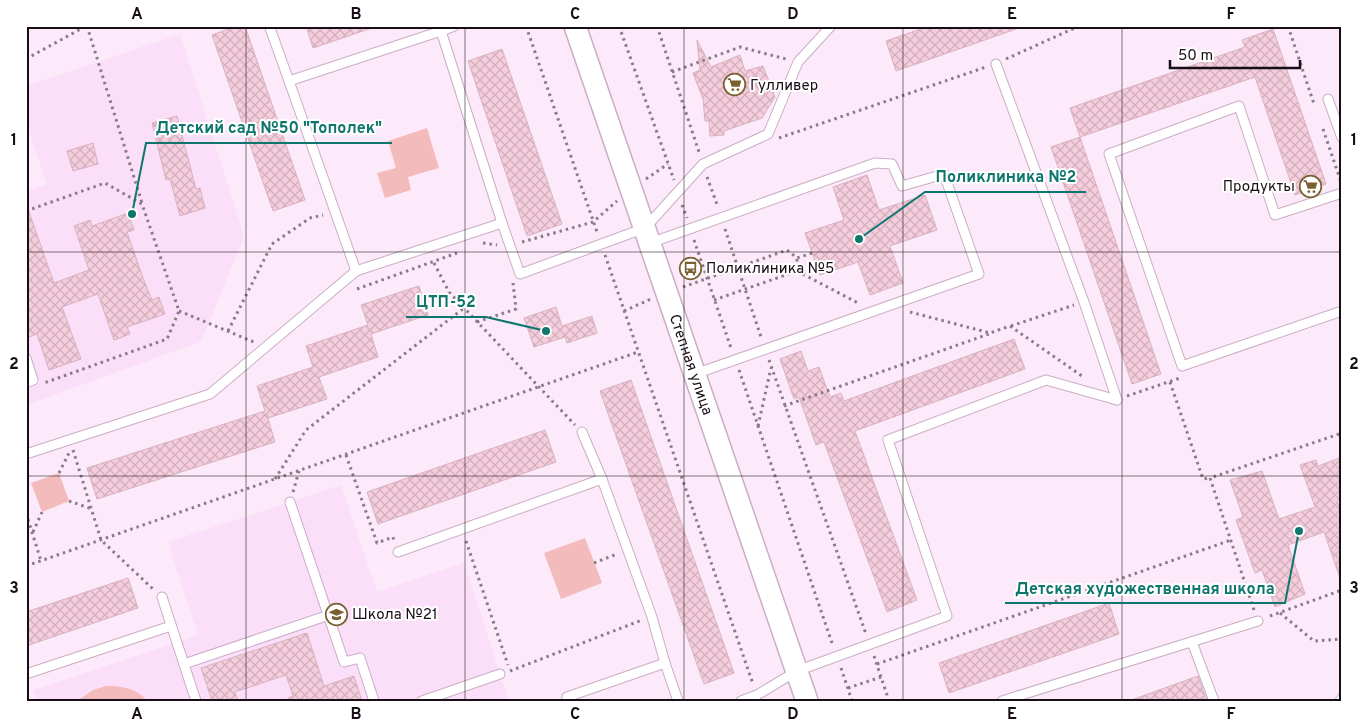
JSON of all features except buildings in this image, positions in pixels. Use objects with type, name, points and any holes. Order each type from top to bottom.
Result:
[{"type":"street","name":"Степная улица","points":[[576,26],[808,701]]},
{"type":"lane","points":[[289,81],[454,26]]},
{"type":"lane","points":[[647,235],[703,164],[768,134],[798,62],[831,26]]},
{"type":"lane","points":[[270,28],[356,271]]},
{"type":"lane","points":[[441,30],[520,274],[601,243],[647,235],[721,218],[875,162],[892,164],[902,186],[944,174],[979,274],[695,374]]},
{"type":"lane","points":[[741,701],[757,695],[797,671],[947,616],[888,440],[1046,380],[1117,400],[1084,302],[996,64]]},
{"type":"lane","points":[[1328,99],[1342,138]]},
{"type":"lane","points":[[1342,193],[1275,215],[1239,106],[1109,154],[1182,366],[1342,311]]},
{"type":"lane","points":[[26,454],[210,394],[356,271],[502,223]]},
{"type":"lane","points":[[26,358],[30,382]]},
{"type":"lane","points":[[582,432],[602,479],[652,616],[678,701]]},
{"type":"lane","points":[[398,552],[602,479]]},
{"type":"lane","points":[[290,502],[344,662],[360,658],[374,701]]},
{"type":"lane","points":[[162,597],[196,701]]},
{"type":"lane","points":[[184,664],[329,615]]},
{"type":"lane","points":[[1002,701],[1258,621]]},
{"type":"lane","points":[[26,674],[171,626]]},
{"type":"lane","points":[[1192,642],[1214,701]]},
{"type":"lane","points":[[567,701],[567,697],[665,663]]},
{"type":"lane","points":[[422,701],[500,674]]},
{"type":"path","points":[[26,59],[86,26],[178,311],[167,339],[37,385],[30,382]]},
{"type":"path","points":[[526,26],[757,695]]},
{"type":"path","points":[[657,26],[784,406],[889,701]]},
{"type":"path","points":[[776,139],[996,64],[1078,26]]},
{"type":"path","points":[[672,72],[740,47],[798,62]]},
{"type":"path","points":[[481,243],[498,245],[502,249],[593,222],[631,188],[668,164]]},
{"type":"path","points":[[26,211],[105,183],[142,204]]},
{"type":"path","points":[[228,331],[272,244],[310,218],[328,214]]},
{"type":"path","points":[[356,289],[466,250]]},
{"type":"path","points":[[624,311],[667,293],[788,250],[797,258],[797,271]]},
{"type":"path","points":[[797,258],[812,253]]},
{"type":"path","points":[[434,262],[449,292],[537,388],[582,432]]},
{"type":"path","points":[[714,300],[797,271],[873,311]]},
{"type":"path","points":[[477,322],[516,309],[513,276],[520,274]]},
{"type":"path","points":[[1010,326],[1084,302]]},
{"type":"path","points":[[275,479],[306,430],[464,308]]},
{"type":"path","points":[[178,311],[266,346]]},
{"type":"path","points":[[784,406],[990,333]]},
{"type":"path","points":[[26,566],[638,352]]},
{"type":"path","points":[[758,426],[771,366]]},
{"type":"path","points":[[1170,382],[1203,480],[1342,433]]},
{"type":"path","points":[[59,473],[72,447],[101,540],[162,597]]},
{"type":"path","points":[[346,454],[377,543],[393,537],[398,552]]},
{"type":"path","points":[[290,502],[300,470]]},
{"type":"path","points":[[1210,478],[1258,621],[1342,590]]},
{"type":"path","points":[[26,481],[32,483]]},
{"type":"path","points":[[69,501],[92,509]]},
{"type":"path","points":[[26,512],[41,561]]},
{"type":"path","points":[[33,533],[42,512]]},
{"type":"path","points":[[461,529],[510,670]]},
{"type":"path","points":[[876,664],[1231,540]]},
{"type":"path","points":[[594,563],[628,550]]},
{"type":"path","points":[[1280,613],[1314,641],[1342,639]]},
{"type":"path","points":[[500,674],[652,616]]},
{"type":"path","points":[[848,688],[881,677]]},
{"type":"shaded area","points":[[180,34],[244,236],[209,323],[200,342],[26,405],[26,192],[47,184],[26,122],[26,86]]},
{"type":"shaded area","points":[[427,128],[439,168],[408,177],[411,190],[385,198],[377,173],[396,168],[388,141]]},
{"type":"shaded area","points":[[59,473],[69,501],[42,512],[31,483]]},
{"type":"shaded area","name":"Школа №21","points":[[341,485],[377,592],[464,563],[509,701],[37,701],[33,690],[198,635],[168,542]]},
{"type":"shaded area","points":[[585,538],[602,583],[561,599],[544,553]]},
{"type":"shaded area","points":[[106,686],[134,691],[147,701],[77,701],[93,690]]},
{"type":"place","name":"Гулливер","points":[[734,85]]},
{"type":"place","name":"Продукты","points":[[1311,186]]},
{"type":"place","name":"Детский сад №50 \"Тополек\"","points":[[132,214]]},
{"type":"place","name":"Поликлиника №2","points":[[859,239]]},
{"type":"place","name":"Поликлиника №5","points":[[690,268]]},
{"type":"place","name":"ЦТП-52","points":[[546,331]]},
{"type":"place","name":"Детская художественная школа","points":[[1299,531]]},
{"type":"place","name":"Школа №21","points":[[336,614]]}]
